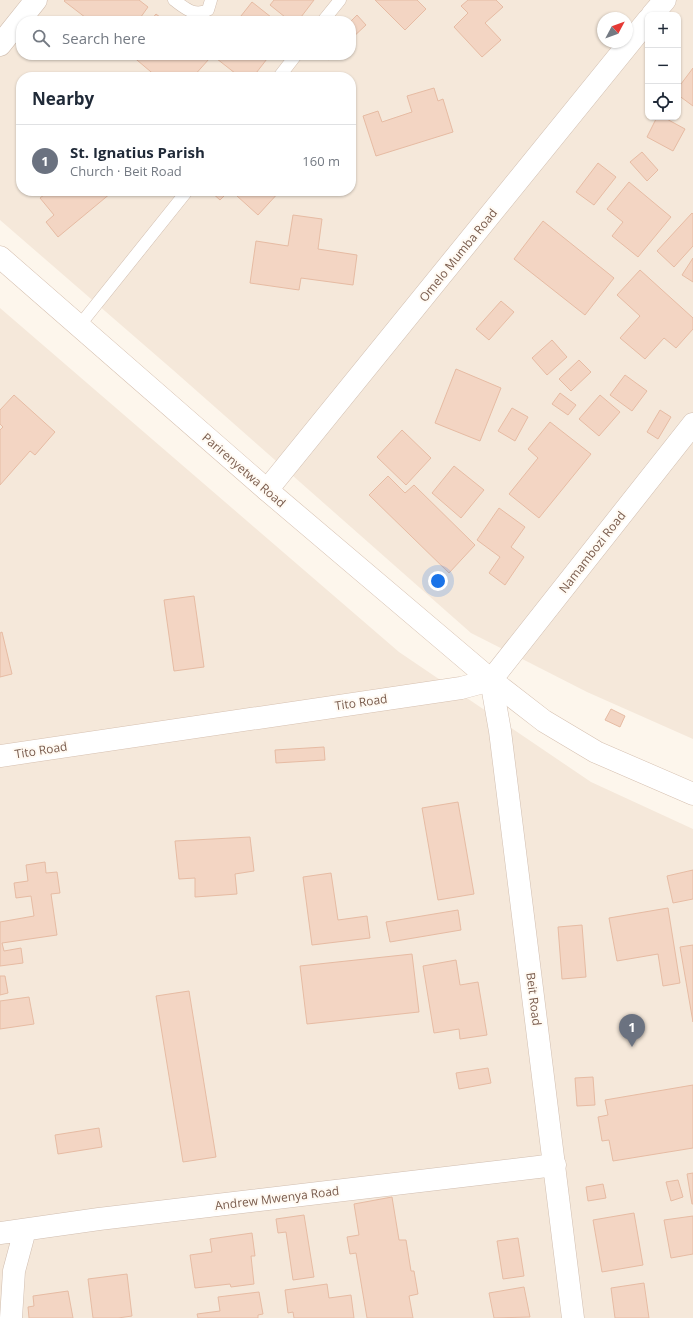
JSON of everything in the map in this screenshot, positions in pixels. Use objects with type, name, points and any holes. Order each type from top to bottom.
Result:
[{"type":"street","points":[[23,16],[36,0]]},
{"type":"street","points":[[655,12],[665,0]]},
{"type":"street","name":"Omelo Mumba Road","points":[[267,490],[645,24]]},
{"type":"street","points":[[0,45],[16,25]]},
{"type":"street","name":"Parirenyetwa Road","points":[[0,257],[267,490],[492,680]]},
{"type":"street","name":"Namambozi Road","points":[[492,680],[693,424]]},
{"type":"street","points":[[492,680],[544,721],[596,752],[693,794]]},
{"type":"street","name":"Tito Road","points":[[0,756],[453,689],[492,680]]},
{"type":"street","name":"Beit Road","points":[[492,680],[500,731],[573,1318]]},
{"type":"street","name":"Andrew Mwenya Road","points":[[0,1234],[99,1219],[555,1165]]},
{"type":"street","points":[[12,1318],[14,1271],[25,1230]]},
{"type":"lane","points":[[174,0],[194,13],[208,10],[211,0]]},
{"type":"lane","points":[[328,16],[340,0]]},
{"type":"lane","points":[[283,72],[292,60]]},
{"type":"lane","points":[[79,326],[183,196]]},
{"type":"shaded area","points":[[0,0],[693,0],[693,739],[587,692],[471,633],[173,370],[0,220]]},
{"type":"shaded area","points":[[0,308],[399,652],[591,782],[693,829],[693,1318],[0,1318]]},
{"type":"building","points":[[139,0],[148,7],[142,16],[84,16],[64,1]]},
{"type":"building","points":[[274,0],[314,0],[302,16],[284,16],[270,5]]},
{"type":"building","points":[[375,0],[417,0],[426,9],[405,30]]},
{"type":"building","points":[[468,0],[496,0],[503,7],[485,23],[501,40],[482,57],[454,27],[468,13],[461,6]]},
{"type":"building","points":[[252,2],[270,16],[241,16]]},
{"type":"building","points":[[357,15],[366,25],[356,34]]},
{"type":"building","points":[[137,60],[208,60],[197,72],[151,72]]},
{"type":"building","points":[[218,60],[266,60],[257,72],[234,72]]},
{"type":"building","points":[[693,68],[693,106],[681,97],[681,84]]},
{"type":"building","points":[[434,88],[438,101],[443,99],[453,132],[376,156],[363,116],[378,111],[382,122],[412,112],[407,96]]},
{"type":"building","points":[[656,120],[668,120],[685,129],[673,151],[647,137]]},
{"type":"building","points":[[642,152],[658,170],[647,181],[630,162]]},
{"type":"building","points":[[598,163],[616,177],[594,205],[576,192]]},
{"type":"building","points":[[629,182],[671,217],[638,257],[612,236],[623,222],[607,209]]},
{"type":"building","points":[[43,196],[107,196],[58,237],[46,222],[54,215],[40,198]]},
{"type":"building","points":[[216,196],[224,196],[220,200]]},
{"type":"building","points":[[237,196],[275,196],[258,215]]},
{"type":"building","points":[[692,213],[693,246],[674,267],[657,251]]},
{"type":"building","points":[[293,215],[322,219],[318,249],[357,255],[353,285],[301,278],[299,290],[250,283],[256,241],[288,246]]},
{"type":"building","points":[[543,221],[614,278],[585,315],[514,259]]},
{"type":"building","points":[[693,258],[693,282],[682,275]]},
{"type":"building","points":[[640,270],[693,318],[693,329],[676,348],[664,338],[645,359],[620,338],[640,316],[617,295]]},
{"type":"building","points":[[501,301],[514,312],[489,340],[476,329]]},
{"type":"building","points":[[552,340],[567,357],[547,375],[532,358]]},
{"type":"building","points":[[579,360],[591,372],[571,391],[559,379]]},
{"type":"building","points":[[456,369],[501,388],[480,441],[435,423]]},
{"type":"building","points":[[625,375],[647,391],[632,411],[610,395]]},
{"type":"building","points":[[560,393],[576,405],[568,415],[552,404]]},
{"type":"building","points":[[14,395],[55,432],[35,455],[30,451],[0,485],[0,430],[3,427],[0,424],[0,410]]},
{"type":"building","points":[[600,395],[620,412],[599,436],[579,419]]},
{"type":"building","points":[[512,408],[528,417],[515,441],[498,431]]},
{"type":"building","points":[[660,410],[671,417],[658,439],[647,432]]},
{"type":"building","points":[[550,422],[591,454],[539,518],[509,494],[538,458],[528,449]]},
{"type":"building","points":[[402,430],[431,458],[406,485],[377,457]]},
{"type":"building","points":[[454,466],[484,490],[461,518],[432,493]]},
{"type":"building","points":[[388,476],[405,493],[414,485],[475,545],[449,573],[369,495]]},
{"type":"building","points":[[499,508],[525,527],[511,547],[524,557],[505,585],[489,573],[500,557],[477,540]]},
{"type":"building","points":[[194,596],[204,667],[174,671],[164,600]]},
{"type":"building","points":[[2,632],[12,674],[0,677],[0,633]]},
{"type":"building","points":[[611,709],[625,716],[620,727],[605,720]]},
{"type":"building","points":[[324,747],[325,760],[276,763],[275,750]]},
{"type":"building","points":[[458,802],[474,894],[438,900],[422,808]]},
{"type":"building","points":[[250,837],[254,871],[235,874],[237,894],[195,897],[195,878],[179,879],[175,841]]},
{"type":"building","points":[[45,862],[46,873],[57,872],[60,893],[51,894],[57,935],[2,943],[4,951],[21,948],[23,963],[0,966],[0,922],[34,916],[31,896],[16,898],[14,883],[28,881],[26,865]]},
{"type":"building","points":[[693,870],[693,899],[673,903],[667,876]]},
{"type":"building","points":[[331,873],[338,920],[367,916],[370,938],[312,945],[303,877]]},
{"type":"building","points":[[668,908],[680,983],[663,986],[658,954],[617,961],[609,918]]},
{"type":"building","points":[[458,910],[461,930],[390,942],[386,922]]},
{"type":"building","points":[[582,925],[586,977],[562,979],[558,927]]},
{"type":"building","points":[[693,945],[693,1022],[680,947]]},
{"type":"building","points":[[412,954],[419,1012],[307,1024],[300,966]]},
{"type":"building","points":[[456,960],[460,985],[478,982],[487,1035],[460,1039],[459,1029],[434,1033],[423,966]]},
{"type":"building","points":[[0,976],[5,976],[8,993],[0,995]]},
{"type":"building","points":[[189,991],[216,1157],[183,1162],[156,996]]},
{"type":"building","points":[[29,997],[34,1024],[0,1029],[0,1001]]},
{"type":"building","points":[[488,1068],[491,1083],[459,1089],[456,1073]]},
{"type":"building","points":[[593,1077],[595,1105],[577,1106],[575,1078]]},
{"type":"building","points":[[693,1085],[693,1148],[613,1161],[609,1140],[602,1141],[598,1117],[608,1115],[605,1100]]},
{"type":"building","points":[[99,1128],[102,1147],[58,1154],[55,1135]]},
{"type":"building","points":[[693,1173],[693,1204],[692,1204],[687,1174]]},
{"type":"building","points":[[678,1180],[683,1197],[671,1201],[666,1182]]},
{"type":"building","points":[[603,1184],[606,1198],[588,1201],[586,1187]]},
{"type":"building","points":[[392,1197],[399,1240],[406,1240],[411,1271],[414,1271],[418,1294],[409,1296],[413,1318],[367,1318],[356,1253],[350,1254],[347,1237],[359,1235],[354,1204]]},
{"type":"building","points":[[634,1213],[643,1265],[602,1272],[593,1220]]},
{"type":"building","points":[[304,1215],[314,1277],[293,1280],[286,1232],[278,1233],[276,1219]]},
{"type":"building","points":[[693,1216],[693,1254],[671,1258],[664,1220]]},
{"type":"building","points":[[252,1233],[255,1256],[251,1256],[254,1284],[231,1287],[230,1284],[195,1288],[190,1255],[212,1252],[210,1239]]},
{"type":"building","points":[[518,1238],[524,1276],[503,1279],[497,1241]]},
{"type":"building","points":[[127,1274],[132,1316],[118,1318],[93,1318],[88,1279]]},
{"type":"building","points":[[644,1283],[649,1318],[615,1318],[611,1288]]},
{"type":"building","points":[[327,1284],[329,1298],[351,1295],[354,1318],[294,1318],[293,1312],[288,1313],[285,1290]]},
{"type":"building","points":[[524,1287],[530,1317],[494,1318],[489,1293]]},
{"type":"building","points":[[68,1291],[73,1318],[29,1318],[28,1307],[34,1306],[33,1296]]},
{"type":"building","points":[[259,1292],[263,1314],[258,1315],[258,1318],[198,1318],[197,1314],[220,1311],[218,1297]]},
{"type":"place","name":"St. Ignatius Parish","points":[[632,1047]]}]
